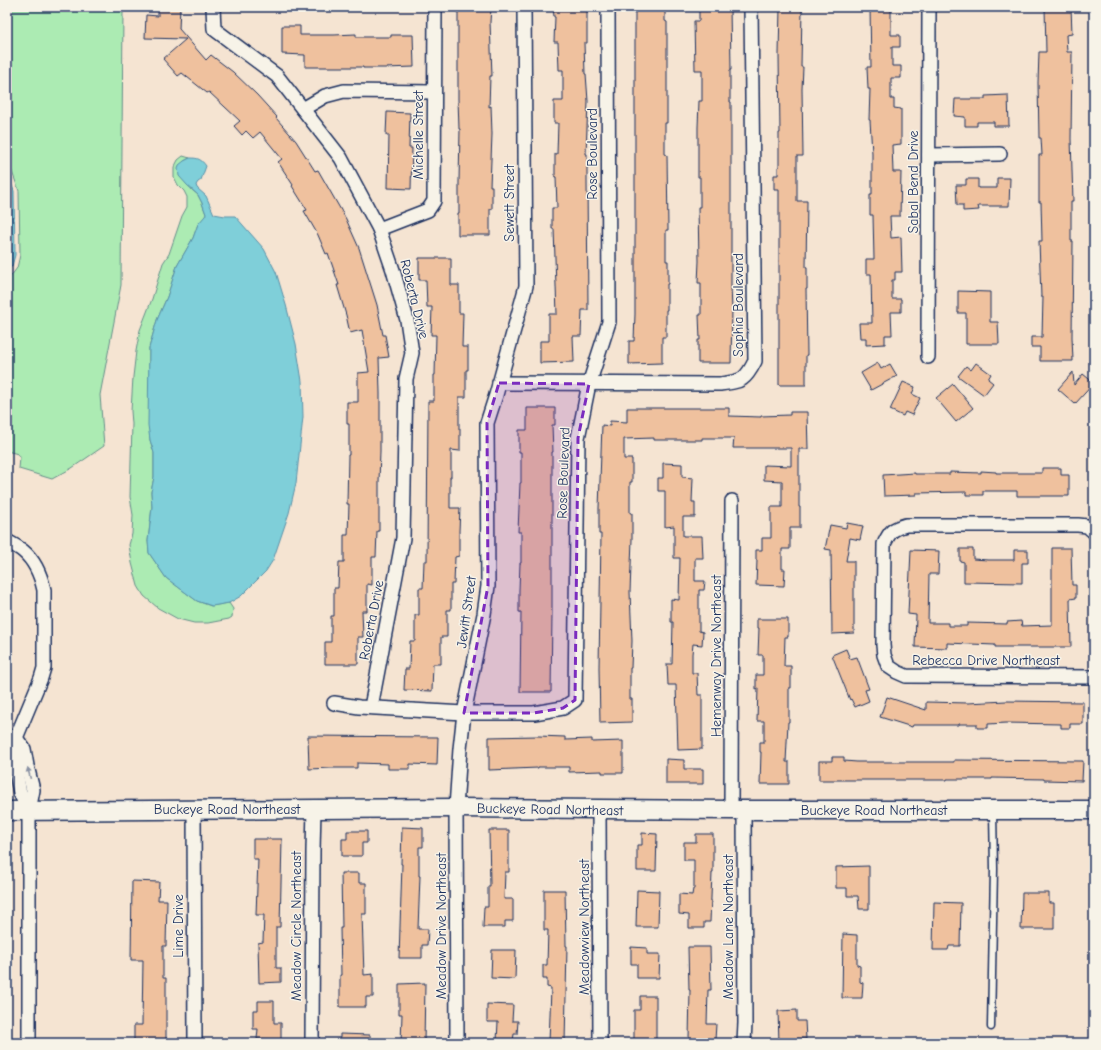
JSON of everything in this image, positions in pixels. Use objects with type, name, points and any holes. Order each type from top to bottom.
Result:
[{"type":"street","name":"Roberta Drive","points":[[213,7],[214,29],[277,76],[341,158],[379,229],[393,270],[407,320],[412,353],[406,379],[403,538],[371,708]]},
{"type":"street","name":"Michelle Street","points":[[379,229],[428,210],[434,201],[435,7]]},
{"type":"street","name":"Sewett Street","points":[[498,389],[526,286],[524,7]]},
{"type":"street","name":"Rose Boulevard","points":[[334,703],[371,708],[464,713],[534,713],[563,708],[574,700],[578,438],[589,384],[609,322],[608,7]]},
{"type":"street","name":"Sophia Boulevard","points":[[498,389],[589,384],[720,384],[737,382],[748,374],[755,361],[751,7]]},
{"type":"street","name":"Sabal Bend Drive","points":[[928,357],[929,7]]},
{"type":"street","points":[[303,109],[325,96],[344,91],[434,92]]},
{"type":"street","points":[[929,155],[1000,154]]},
{"type":"street","name":"Jewitt Street","points":[[456,808],[464,713],[484,614],[488,586],[487,423],[498,389]]},
{"type":"street","name":"Hemenway Drive Northeast","points":[[732,502],[738,810]]},
{"type":"street","name":"Rebecca Drive Northeast","points":[[1094,532],[1088,526],[1078,525],[906,525],[897,527],[888,534],[884,544],[883,630],[884,655],[888,666],[906,676],[1094,677]]},
{"type":"street","points":[[7,541],[23,551],[32,560],[42,580],[44,590],[44,668],[41,678],[11,738],[24,749],[33,790],[29,811],[29,1043]]},
{"type":"street","name":"Buckeye Road Northeast","points":[[7,810],[314,808],[599,810],[1094,810]]},
{"type":"street","name":"Meadow Circle Northeast","points":[[312,1043],[312,859],[314,808]]},
{"type":"street","name":"Meadow Drive Northeast","points":[[456,808],[457,1043]]},
{"type":"street","name":"Lime Drive","points":[[194,809],[195,1043]]},
{"type":"street","name":"Meadowview Northeast","points":[[599,810],[600,1043]]},
{"type":"street","name":"Meadow Lane Northeast","points":[[738,810],[745,1007],[744,1043]]},
{"type":"lane","points":[[991,1027],[994,869],[992,810]]},
{"type":"highlighted area","points":[[499,383],[589,384],[578,438],[575,700],[563,708],[534,713],[464,713],[488,586],[487,423]]},
{"type":"green space","points":[[7,7],[123,7],[121,285],[100,395],[104,446],[72,468],[52,479],[19,469],[20,457],[18,454],[7,451],[7,291],[8,280],[17,268],[20,255],[19,191],[7,158]]},
{"type":"green space","points":[[183,156],[190,158],[184,161],[192,190],[198,195],[206,216],[198,224],[193,238],[177,266],[167,297],[157,320],[149,348],[150,440],[154,453],[154,477],[151,492],[152,507],[148,541],[149,553],[166,578],[197,601],[211,606],[229,603],[233,609],[232,617],[229,619],[208,623],[194,623],[178,619],[158,608],[144,596],[138,586],[129,545],[132,534],[133,515],[130,497],[131,411],[136,351],[140,330],[152,299],[163,263],[169,254],[182,216],[187,207],[187,197],[174,177],[174,168],[178,160]]},
{"type":"water","points":[[190,158],[199,159],[206,166],[201,180],[196,185],[197,188],[206,196],[214,214],[235,216],[264,249],[276,272],[296,344],[302,381],[303,417],[296,483],[289,513],[273,560],[266,571],[241,596],[229,603],[212,606],[197,601],[166,578],[149,553],[148,541],[152,507],[151,492],[154,477],[154,453],[148,425],[149,348],[157,320],[167,297],[177,266],[193,238],[198,224],[206,214],[198,195],[179,176],[179,165]]},
{"type":"water","points":[[7,173],[14,191],[15,255],[12,266],[7,272]]},
{"type":"building","points":[[158,7],[180,7],[179,29],[206,60],[211,55],[233,72],[257,95],[296,141],[315,171],[318,170],[346,219],[359,248],[377,305],[389,357],[379,358],[379,531],[377,531],[376,557],[372,557],[372,585],[367,584],[367,611],[362,611],[363,637],[358,637],[358,664],[325,664],[325,642],[331,642],[331,616],[334,616],[334,588],[338,588],[339,562],[344,562],[344,535],[348,535],[349,504],[347,504],[349,424],[347,424],[347,402],[358,402],[358,373],[369,372],[362,330],[350,333],[337,285],[339,285],[328,253],[326,254],[318,235],[304,211],[307,210],[278,162],[282,159],[260,132],[253,138],[246,131],[242,135],[234,126],[240,121],[209,92],[207,93],[182,73],[178,76],[163,59],[186,39],[145,38],[146,15],[158,16]]},
{"type":"building","points":[[458,7],[491,7],[490,22],[492,76],[490,76],[489,107],[491,106],[492,134],[490,186],[492,186],[492,209],[490,209],[490,235],[458,235],[460,129],[458,99]]},
{"type":"building","points":[[553,7],[587,7],[587,43],[584,43],[588,101],[586,154],[588,310],[582,310],[581,336],[573,336],[574,362],[540,363],[540,341],[549,341],[549,314],[557,314],[554,229],[552,229],[552,208],[557,208],[555,154],[557,154],[558,123],[554,123],[554,101],[563,101],[563,70],[559,70],[558,42],[554,42],[555,17]]},
{"type":"building","points":[[635,7],[665,7],[665,21],[667,22],[667,123],[665,123],[665,154],[667,155],[668,230],[666,230],[666,261],[668,261],[668,284],[666,337],[662,337],[662,363],[629,364],[629,341],[634,341],[635,314]]},
{"type":"building","points":[[699,7],[730,7],[731,363],[698,363],[701,283],[698,283],[698,207],[700,207],[700,177],[698,177],[698,127],[699,101],[702,101],[702,70],[695,70],[694,21],[699,21]]},
{"type":"building","points":[[780,7],[802,7],[801,67],[803,67],[803,156],[797,156],[797,201],[807,201],[806,385],[779,385],[779,189],[774,189],[774,175],[778,175],[779,167]]},
{"type":"building","points":[[870,7],[891,7],[891,35],[900,35],[900,47],[892,47],[892,66],[901,66],[901,78],[891,78],[891,99],[894,99],[894,108],[901,109],[901,144],[892,145],[893,172],[901,172],[900,216],[890,216],[891,238],[901,237],[902,272],[895,272],[895,280],[892,280],[892,299],[901,299],[901,312],[891,312],[892,335],[885,335],[885,344],[866,345],[866,338],[860,338],[859,323],[872,323],[871,274],[866,274],[866,259],[874,259],[873,215],[870,215],[870,195],[872,195],[872,153],[869,120],[870,89],[868,89],[867,67],[871,67]]},
{"type":"building","points":[[1045,7],[1071,7],[1072,34],[1066,35],[1067,52],[1072,52],[1071,139],[1073,201],[1071,201],[1071,241],[1073,241],[1073,361],[1040,361],[1040,347],[1031,347],[1031,337],[1042,337],[1043,297],[1041,297],[1039,241],[1042,241],[1041,202],[1039,202],[1039,155],[1042,155],[1041,138],[1039,138],[1038,83],[1039,52],[1046,52]]},
{"type":"building","points":[[282,26],[300,26],[300,35],[356,34],[356,37],[391,37],[391,35],[413,35],[414,67],[305,67],[305,55],[282,54]]},
{"type":"building","points":[[1008,95],[1009,126],[994,126],[994,122],[977,122],[977,126],[965,126],[965,117],[954,116],[955,99],[985,99],[985,96]]},
{"type":"building","points":[[387,112],[410,113],[409,148],[412,148],[411,189],[388,188],[389,135],[386,135]]},
{"type":"building","points":[[997,178],[1010,178],[1009,206],[978,206],[979,210],[963,211],[963,205],[957,205],[956,185],[966,185],[966,179],[978,179],[978,188],[997,188]]},
{"type":"building","points":[[419,258],[451,258],[451,285],[459,285],[459,313],[463,313],[462,347],[468,347],[466,397],[459,397],[460,451],[451,450],[450,508],[460,508],[459,556],[455,557],[454,584],[451,584],[451,610],[447,610],[447,637],[441,637],[441,664],[433,664],[432,691],[404,690],[405,669],[409,669],[410,641],[415,641],[415,615],[419,615],[419,588],[423,588],[424,561],[427,561],[428,401],[434,401],[435,375],[436,335],[431,335],[432,307],[427,307],[426,280],[419,280]]},
{"type":"building","points":[[958,291],[990,292],[990,322],[998,322],[999,344],[966,344],[966,313],[958,313]]},
{"type":"building","points":[[878,363],[881,369],[890,364],[897,376],[871,390],[861,373]]},
{"type":"building","points":[[976,363],[991,374],[988,379],[993,383],[984,395],[958,376],[966,366],[971,370]]},
{"type":"building","points":[[1073,372],[1074,385],[1083,374],[1094,383],[1075,404],[1058,389]]},
{"type":"building","points":[[903,382],[915,387],[912,394],[920,398],[912,415],[905,412],[903,416],[890,410]]},
{"type":"building","points":[[953,384],[973,408],[956,422],[936,398]]},
{"type":"building","points":[[527,408],[555,408],[555,425],[552,425],[551,692],[520,692],[521,612],[519,612],[519,590],[521,532],[518,532],[521,452],[519,452],[519,430],[527,430]]},
{"type":"building","points":[[627,408],[729,408],[729,416],[761,417],[790,415],[790,412],[807,412],[808,449],[799,449],[800,528],[790,528],[790,549],[782,549],[782,569],[785,569],[784,586],[756,585],[756,550],[762,550],[762,538],[771,538],[771,507],[782,507],[782,481],[764,480],[764,465],[791,466],[791,448],[733,448],[734,438],[702,438],[702,440],[654,440],[654,438],[624,439],[624,459],[632,459],[632,482],[630,482],[630,513],[632,513],[630,592],[632,641],[630,699],[632,699],[632,722],[600,723],[599,668],[601,534],[599,534],[599,508],[602,425],[610,426],[610,421],[627,422]]},
{"type":"building","points":[[663,463],[682,464],[682,477],[693,478],[692,502],[695,502],[695,517],[683,517],[683,536],[702,536],[703,558],[695,558],[695,581],[705,581],[704,590],[699,590],[699,631],[703,632],[702,645],[693,644],[692,673],[697,673],[698,695],[702,695],[702,749],[678,750],[676,685],[668,685],[667,664],[672,664],[673,622],[671,622],[671,599],[679,600],[680,558],[674,558],[674,526],[665,527],[665,491],[658,491],[658,478],[663,478]]},
{"type":"building","points":[[1042,468],[1061,468],[1061,475],[1069,475],[1069,496],[1017,496],[1017,491],[983,491],[983,495],[966,495],[966,492],[916,493],[916,495],[884,496],[883,475],[915,473],[950,474],[950,472],[981,473],[981,471],[996,473],[1042,473]]},
{"type":"building","points":[[847,523],[863,526],[860,540],[850,538],[846,561],[854,561],[854,633],[832,634],[831,550],[825,549],[830,525],[846,528]]},
{"type":"building","points":[[1052,548],[1071,548],[1072,585],[1076,585],[1076,598],[1070,599],[1071,647],[995,647],[995,645],[947,643],[947,648],[915,647],[916,615],[908,614],[911,550],[939,551],[938,574],[929,574],[928,623],[948,623],[948,626],[967,626],[967,623],[1007,624],[1007,622],[1021,621],[1022,626],[1052,625]]},
{"type":"building","points":[[960,549],[973,549],[973,559],[988,560],[1014,560],[1014,550],[1028,550],[1028,563],[1022,563],[1022,583],[964,582],[964,562],[960,561]]},
{"type":"building","points":[[757,619],[788,619],[788,637],[785,637],[784,666],[791,666],[786,762],[789,762],[789,784],[760,784],[760,742],[764,742],[764,721],[757,721],[758,688],[756,689],[756,675],[763,675],[763,655],[758,655],[759,628],[757,628]]},
{"type":"building","points":[[846,649],[850,659],[857,657],[869,689],[865,690],[869,701],[855,707],[851,699],[850,700],[832,655]]},
{"type":"building","points":[[887,697],[926,710],[926,702],[1083,702],[1083,724],[1070,724],[1070,728],[1061,728],[1061,724],[1006,723],[988,724],[988,728],[977,728],[977,724],[913,725],[912,727],[880,717]]},
{"type":"building","points":[[308,736],[438,737],[437,765],[410,764],[410,769],[388,769],[388,764],[357,763],[357,768],[309,769]]},
{"type":"building","points":[[489,737],[565,737],[565,740],[592,739],[592,742],[623,741],[623,773],[602,773],[602,771],[569,772],[569,767],[489,770]]},
{"type":"building","points":[[832,757],[844,757],[844,761],[857,762],[954,762],[954,760],[1083,761],[1082,781],[992,778],[947,780],[819,780],[819,761],[832,761]]},
{"type":"building","points":[[666,759],[684,760],[684,769],[703,769],[703,784],[666,784]]},
{"type":"building","points":[[402,827],[423,828],[423,847],[419,847],[420,876],[418,929],[428,929],[427,945],[422,945],[422,958],[399,958]]},
{"type":"building","points":[[489,830],[509,830],[509,872],[505,872],[504,899],[513,899],[513,921],[505,921],[505,927],[483,927],[484,907],[488,907],[488,886],[490,886]]},
{"type":"building","points":[[347,831],[367,831],[367,843],[362,843],[362,856],[342,856],[342,839],[347,839]]},
{"type":"building","points":[[642,833],[657,834],[656,871],[637,871],[637,845],[642,845]]},
{"type":"building","points":[[696,834],[713,834],[713,873],[710,922],[704,922],[704,928],[689,928],[689,915],[679,914],[679,894],[692,895],[694,889],[694,860],[684,860],[684,842],[696,842]]},
{"type":"building","points":[[253,839],[282,839],[280,927],[276,927],[276,968],[281,968],[281,982],[259,983],[258,943],[263,942],[264,915],[256,915],[258,859],[253,859]]},
{"type":"building","points":[[869,866],[869,909],[859,909],[858,896],[847,896],[847,888],[836,888],[836,867]]},
{"type":"building","points":[[341,873],[359,873],[359,883],[366,883],[366,914],[362,914],[364,975],[373,974],[373,997],[366,997],[366,1007],[340,1007],[340,928],[342,928]]},
{"type":"building","points":[[132,881],[159,882],[158,900],[167,900],[166,946],[163,946],[163,978],[166,978],[166,1043],[134,1043],[134,1025],[142,1025],[143,960],[131,960]]},
{"type":"building","points":[[544,890],[565,890],[567,946],[565,1043],[549,1043],[551,988],[547,987],[547,979],[543,979],[543,965],[547,965],[548,930],[544,930]]},
{"type":"building","points":[[637,890],[659,891],[658,927],[636,927]]},
{"type":"building","points":[[1022,893],[1049,893],[1049,903],[1054,903],[1054,929],[1021,929]]},
{"type":"building","points":[[934,902],[961,903],[960,946],[949,946],[948,950],[933,950]]},
{"type":"building","points":[[843,934],[857,935],[857,965],[860,966],[860,982],[863,983],[862,998],[842,998]]},
{"type":"building","points":[[631,947],[647,948],[647,954],[660,954],[659,978],[637,978],[637,964],[631,964]]},
{"type":"building","points":[[688,947],[710,947],[711,990],[708,990],[707,1024],[716,1024],[715,1040],[689,1039],[690,990]]},
{"type":"building","points":[[492,950],[516,950],[515,979],[491,978]]},
{"type":"building","points":[[425,983],[424,1043],[401,1043],[402,1014],[399,1014],[399,984]]},
{"type":"building","points":[[640,996],[656,996],[656,1042],[634,1042],[634,1010],[640,1010]]},
{"type":"building","points":[[258,1001],[274,1001],[274,1023],[281,1023],[281,1040],[257,1039],[258,1029],[253,1029],[253,1010],[258,1010]]},
{"type":"building","points":[[487,1004],[513,1005],[512,1021],[518,1021],[517,1034],[514,1034],[513,1041],[497,1041],[498,1022],[487,1022]]},
{"type":"building","points":[[797,1010],[797,1021],[805,1021],[806,1039],[797,1039],[797,1043],[779,1043],[778,1011]]},
{"type":"building","points":[[340,1034],[370,1035],[370,1043],[340,1043]]}]
